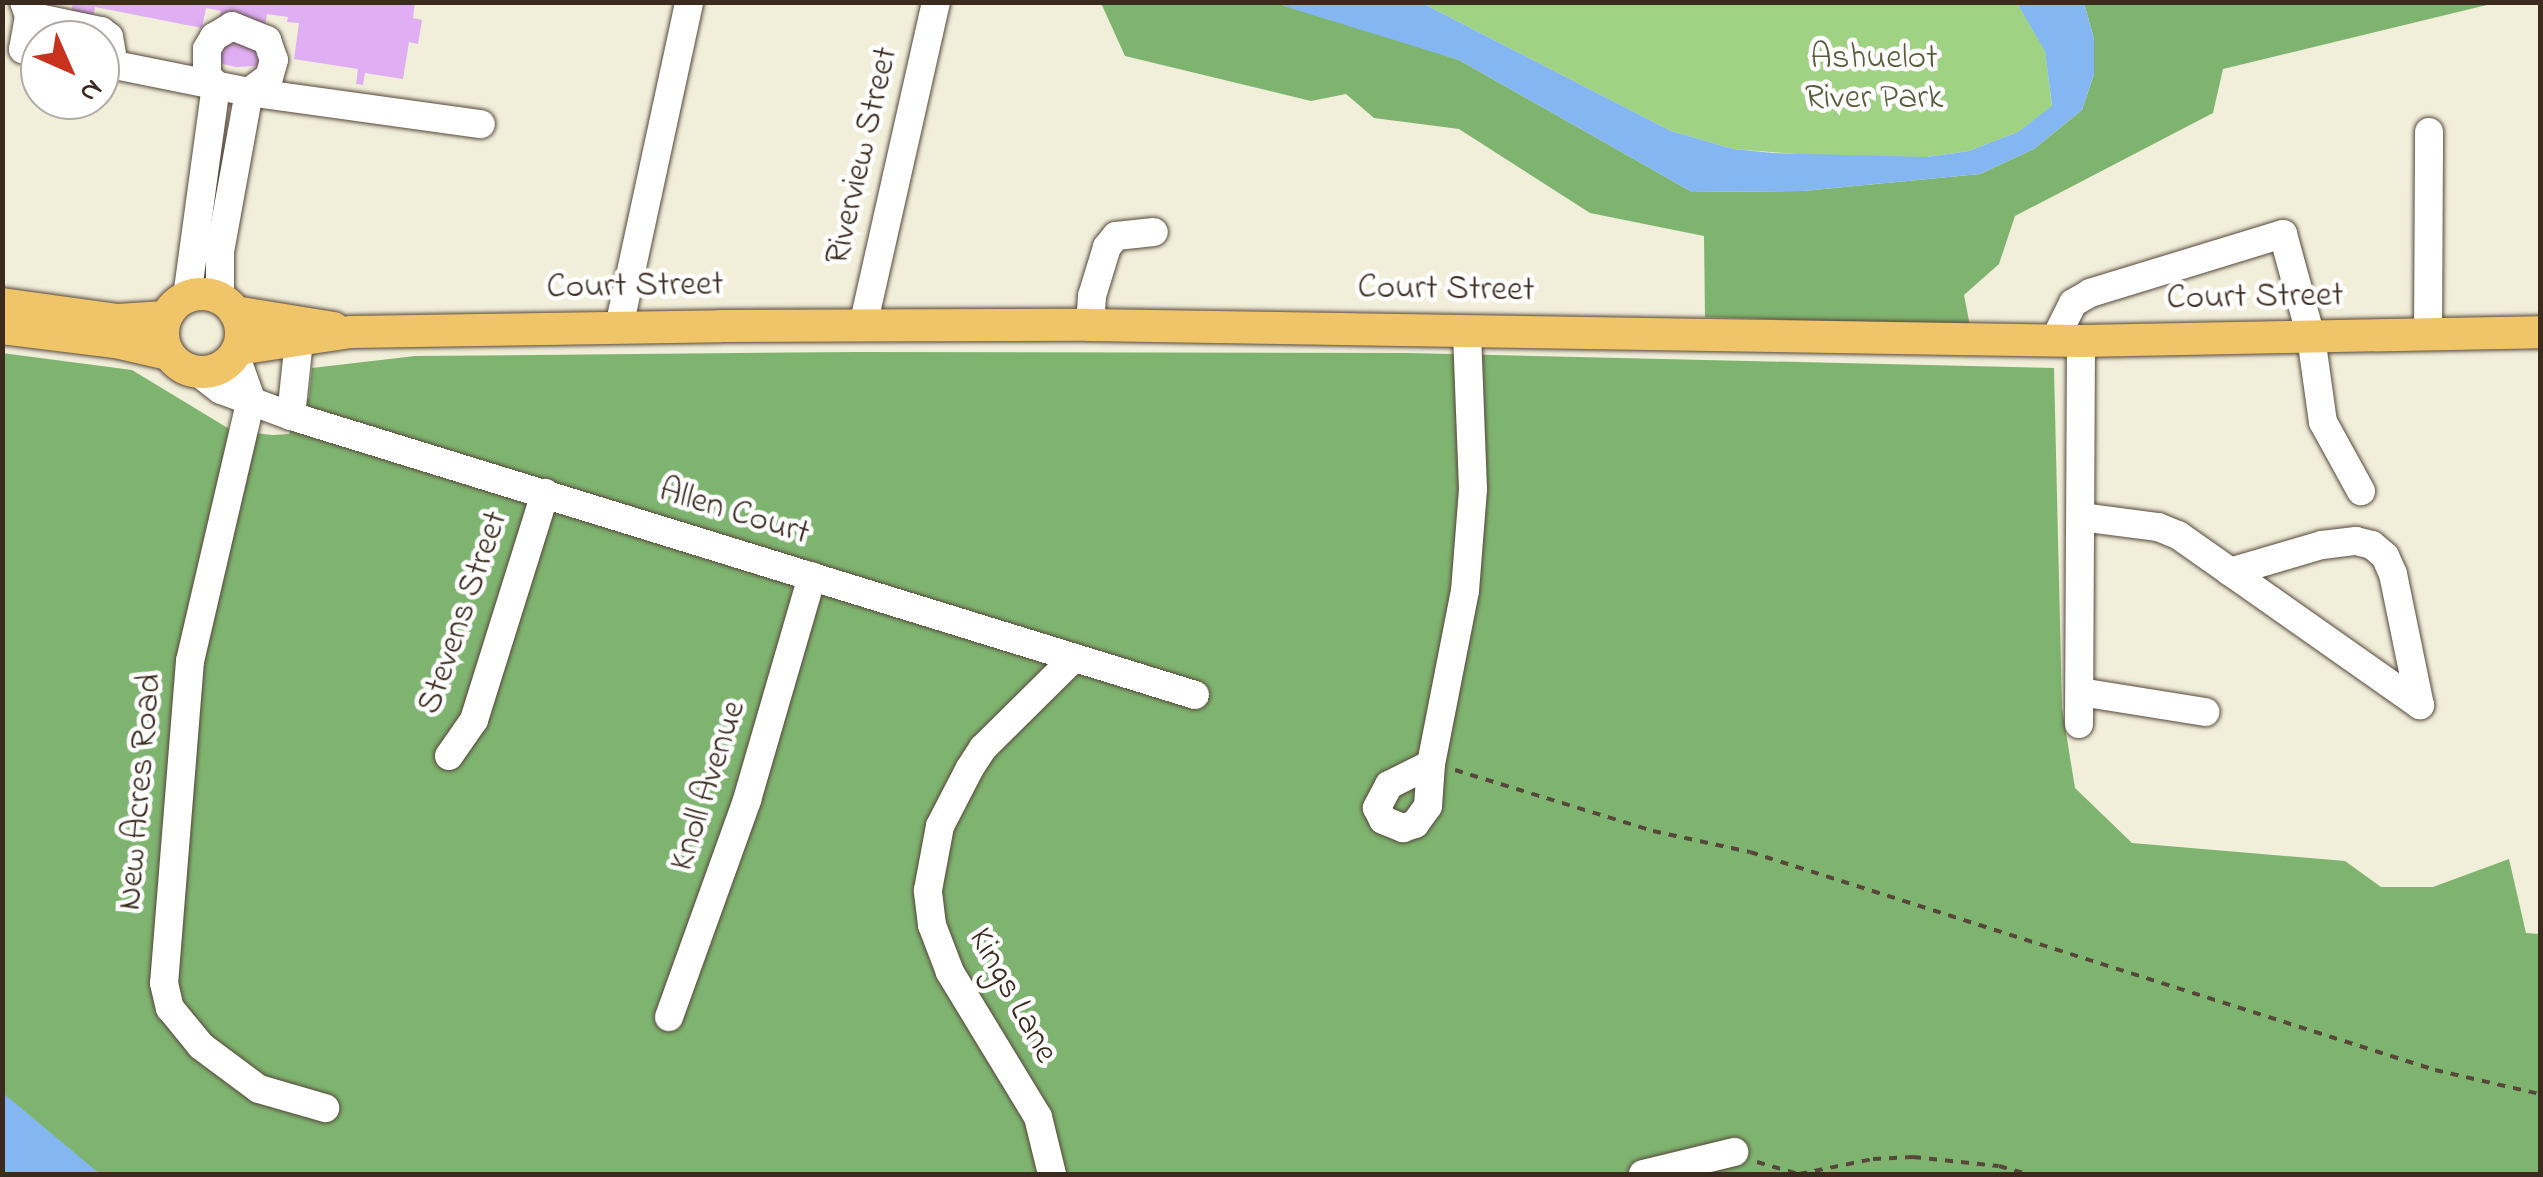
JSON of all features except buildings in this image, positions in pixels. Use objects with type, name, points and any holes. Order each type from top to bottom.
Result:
[{"type":"main road","name":"Court Street","points":[[2,304],[118,320],[202,306],[283,316],[351,332]]},
{"type":"main road","points":[[200,373],[176,364],[163,342],[202,306],[241,330],[237,351]]},
{"type":"main road","name":"Court Street","points":[[200,373],[220,368],[237,351],[351,332],[619,327],[1090,324],[2068,340],[2540,332]]},
{"type":"main road","points":[[2,328],[116,342],[168,354]]},
{"type":"street","points":[[619,327],[688,2]]},
{"type":"street","name":"Riverview Street","points":[[863,326],[936,2]]},
{"type":"street","points":[[26,9],[65,20]]},
{"type":"street","points":[[223,28],[243,28],[267,40],[274,60],[269,77],[249,92],[220,250],[202,306],[216,86],[207,75],[207,49],[223,28]]},
{"type":"street","points":[[120,67],[249,92],[480,124]]},
{"type":"street","points":[[2428,132],[2428,336]]},
{"type":"street","points":[[1090,324],[1092,296],[1107,246],[1116,236],[1154,232]]},
{"type":"street","points":[[2079,724],[2081,517],[2068,340],[2073,303],[2090,293],[2283,234],[2310,336],[2323,422],[2361,491]]},
{"type":"street","points":[[1431,764],[1470,550],[1473,416],[1466,332]]},
{"type":"street","points":[[291,416],[298,340]]},
{"type":"street","points":[[237,351],[252,399]]},
{"type":"street","name":"Allen Court","points":[[200,373],[221,390],[291,416],[1195,695]]},
{"type":"street","name":"New Acres Road","points":[[252,399],[190,660],[164,983],[170,1008],[201,1046],[259,1089],[288,1101],[325,1108]]},
{"type":"street","name":"Stevens Street","points":[[449,756],[474,720],[545,493]]},
{"type":"street","points":[[2081,517],[2158,528],[2230,572],[2420,705],[2393,574],[2385,556],[2372,545],[2322,545],[2230,572]]},
{"type":"street","name":"Knoll Avenue","points":[[669,1017],[747,800],[812,576]]},
{"type":"street","name":"Kings Lane","points":[[1052,1174],[1038,1117],[950,972],[932,925],[928,890],[940,826],[970,768],[983,748],[1074,658]]},
{"type":"street","points":[[2080,692],[2205,712]]},
{"type":"street","points":[[1643,1174],[1734,1152]]},
{"type":"path","points":[[1431,764],[1486,777],[1653,831],[1750,852],[2435,1070],[2540,1094]]},
{"type":"path","points":[[1734,1152],[1778,1171],[1798,1174],[1873,1159],[1913,1157],[2000,1166],[2027,1174]]},
{"type":"green space","points":[[1101,3],[1274,3],[1321,15],[1459,60],[1692,192],[1803,191],[1980,174],[2034,149],[2082,110],[2094,74],[2094,39],[2084,3],[2495,3],[2223,69],[2213,113],[2015,216],[1999,264],[1964,295],[1970,326],[1705,317],[1704,236],[1590,213],[1459,129],[1374,118],[1346,94],[1311,101],[1125,56]]},
{"type":"green space","name":"Ashuelot River Park","points":[[1422,3],[2017,3],[2045,50],[2052,107],[2018,132],[1969,151],[1927,157],[1848,158],[1733,149],[1671,131]]},
{"type":"green space","points":[[2,353],[132,370],[231,430],[272,435],[289,434],[309,397],[312,368],[415,356],[1407,353],[2054,368],[2062,708],[2075,788],[2132,843],[2345,861],[2381,887],[2433,887],[2509,859],[2526,933],[2540,934],[2540,1174],[3,1174]]},
{"type":"water","points":[[1274,3],[1422,3],[1671,131],[1733,149],[1773,153],[1927,157],[1969,151],[2018,132],[2052,106],[2045,51],[2017,3],[2084,3],[2094,39],[2094,74],[2082,110],[2034,149],[1980,174],[1803,191],[1692,192],[1459,60]]},
{"type":"water","points":[[3,1093],[100,1174],[3,1174]]}]
